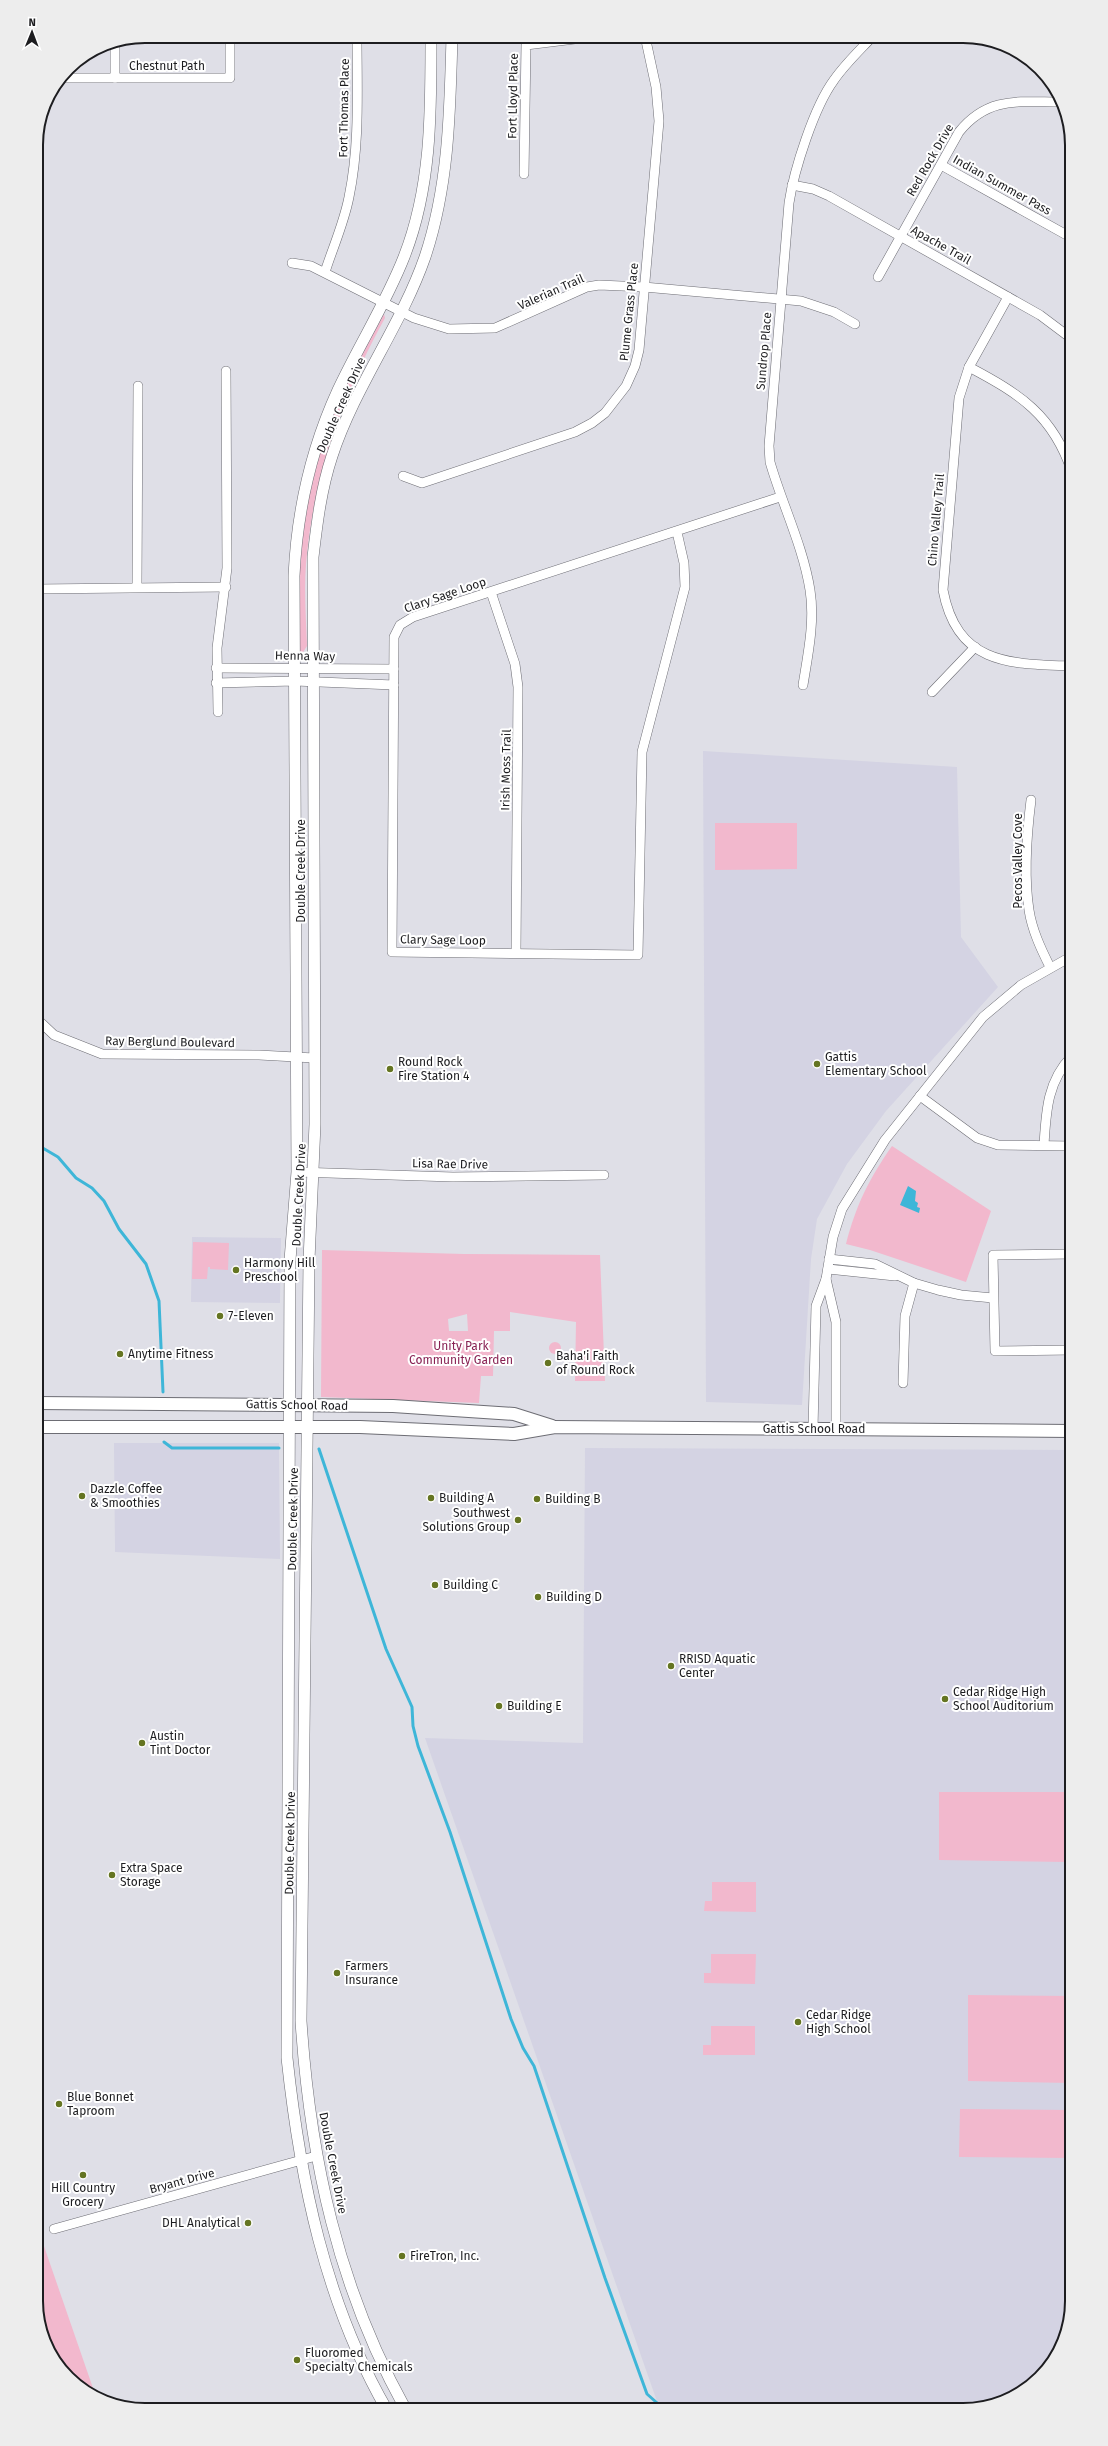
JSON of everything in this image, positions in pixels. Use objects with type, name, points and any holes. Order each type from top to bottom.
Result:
[{"type":"main road","name":"Gattis School Road","points":[[43,1403],[192,1403],[290,1406],[393,1406],[514,1414],[555,1426]]},
{"type":"main road","name":"Gattis School Road","points":[[43,1428],[360,1427],[514,1434],[555,1426],[1065,1431]]},
{"type":"street","name":"Chestnut Path","points":[[68,78],[230,78],[230,43]]},
{"type":"street","name":"Fort Thomas Place","points":[[325,272],[345,215],[355,159],[358,128],[357,43]]},
{"type":"street","name":"Double Creek Drive","points":[[384,2403],[357,2346],[334,2288],[318,2239],[300,2160],[287,2058],[290,1260],[297,1172],[294,668],[295,542],[308,474],[330,408],[384,302],[405,256],[418,213],[428,155],[431,114],[431,43]]},
{"type":"street","name":"Double Creek Drive","points":[[403,2403],[357,2307],[330,2220],[316,2156],[306,2082],[301,2020],[309,1260],[314,1172],[312,681],[313,557],[320,504],[332,456],[349,414],[401,312],[424,257],[446,170],[452,43]]},
{"type":"street","name":"Fort Lloyd Place","points":[[524,174],[526,45],[542,43]]},
{"type":"street","name":"Plume Grass Place","points":[[403,476],[422,483],[575,432],[605,414],[626,386],[636,366],[659,121],[656,87],[647,43]]},
{"type":"street","name":"Sundrop Place","points":[[803,684],[810,636],[810,591],[806,571],[780,497],[770,462],[769,446],[792,184],[826,94],[834,80],[867,43]]},
{"type":"street","points":[[115,48],[115,78]]},
{"type":"street","name":"Red Rock Drive","points":[[878,277],[959,132],[967,121],[984,109],[1009,102],[1055,102]]},
{"type":"street","name":"Indian Summer Pass","points":[[941,165],[1065,234]]},
{"type":"street","name":"Apache Trail","points":[[792,184],[813,189],[829,196],[1040,315],[1065,334]]},
{"type":"street","name":"Valerian Trail","points":[[292,263],[311,266],[401,312],[450,329],[495,328],[587,287],[600,285],[644,286],[781,299],[816,305],[834,312],[855,324]]},
{"type":"street","name":"Chino Valley Trail","points":[[1008,297],[969,367],[963,382],[957,413],[943,590],[951,618],[964,637],[975,647],[994,658],[1016,664],[1065,666]]},
{"type":"street","points":[[969,367],[1021,397],[1037,410],[1060,441],[1065,454]]},
{"type":"street","points":[[218,712],[216,668],[226,586],[226,371]]},
{"type":"street","points":[[137,588],[138,386]]},
{"type":"street","name":"Clary Sage Loop","points":[[677,532],[684,563],[685,587],[642,752],[638,955],[392,952],[394,637],[396,630],[405,620],[780,497]]},
{"type":"street","points":[[43,589],[226,586]]},
{"type":"street","name":"Irish Moss Trail","points":[[491,592],[515,664],[518,687],[516,953]]},
{"type":"street","points":[[932,692],[975,647]]},
{"type":"street","name":"Henna Way","points":[[216,668],[394,669]]},
{"type":"street","points":[[248,668],[248,682]]},
{"type":"street","name":"Henna Way","points":[[216,683],[312,681],[394,684]]},
{"type":"street","name":"Pecos Valley Cove","points":[[1031,800],[1028,823],[1029,910],[1036,938],[1050,967]]},
{"type":"street","points":[[813,1429],[815,1313],[826,1279],[829,1259],[842,1209],[885,1140],[983,1017],[1021,985],[1065,960]]},
{"type":"street","name":"Ray Berglund Boulevard","points":[[43,1025],[54,1035],[102,1054],[314,1058]]},
{"type":"street","points":[[1044,1145],[1046,1108],[1050,1093],[1060,1071],[1065,1065]]},
{"type":"street","points":[[920,1096],[987,1143],[998,1145],[1065,1146]]},
{"type":"street","name":"Lisa Rae Drive","points":[[297,1172],[453,1177],[604,1175]]},
{"type":"street","points":[[1065,1254],[993,1255],[995,1351],[1065,1350]]},
{"type":"street","points":[[829,1259],[875,1264],[914,1283],[960,1295],[993,1298]]},
{"type":"street","points":[[828,1269],[901,1276]]},
{"type":"street","points":[[826,1279],[836,1322],[836,1429]]},
{"type":"street","points":[[903,1383],[905,1316],[914,1283]]},
{"type":"street","name":"Bryant Drive","points":[[54,2229],[316,2156]]},
{"type":"shaded area","name":"Gattis Elementary School","points":[[703,751],[957,767],[961,937],[998,987],[886,1111],[847,1164],[817,1219],[811,1259],[802,1405],[706,1402]]},
{"type":"shaded area","name":"Harmony Hill Preschool","points":[[192,1237],[281,1238],[280,1303],[191,1302]]},
{"type":"shaded area","points":[[114,1443],[279,1443],[280,1559],[115,1552]]},
{"type":"shaded area","name":"Cedar Ridge High School","points":[[585,1448],[1065,1450],[1065,2301],[1060,2334],[1048,2358],[1025,2382],[996,2398],[963,2403],[658,2403],[425,1738],[583,1743]]},
{"type":"green space","points":[[384,314],[385,318],[343,406],[332,437],[315,500],[306,564],[305,595],[307,646],[300,657],[298,590],[305,507],[323,441],[346,384]]},
{"type":"green space","points":[[715,823],[797,823],[797,869],[715,870]]},
{"type":"green space","points":[[892,1146],[991,1211],[966,1282],[870,1250],[846,1244],[854,1217],[864,1193]]},
{"type":"green space","points":[[193,1242],[229,1243],[228,1270],[210,1269],[210,1267],[208,1267],[207,1279],[192,1279]]},
{"type":"green space","name":"Unity Park Community Garden","points":[[322,1250],[464,1254],[600,1255],[605,1381],[575,1381],[576,1322],[510,1312],[510,1331],[494,1331],[493,1376],[481,1376],[479,1403],[321,1397]],"holes":[[[467,1314],[468,1331],[449,1331],[448,1319]]]},
{"type":"green space","points":[[555,1342],[559,1344],[561,1348],[559,1352],[555,1354],[551,1352],[549,1348],[551,1344]]},
{"type":"green space","points":[[939,1792],[1065,1792],[1065,1862],[939,1860]]},
{"type":"green space","points":[[712,1882],[756,1882],[756,1912],[704,1911],[705,1901],[712,1901]]},
{"type":"green space","points":[[711,1954],[756,1954],[755,1984],[704,1983],[704,1973],[711,1973]]},
{"type":"green space","points":[[968,1995],[1065,1996],[1065,2083],[968,2081]]},
{"type":"green space","points":[[711,2026],[755,2026],[755,2055],[703,2055],[703,2045],[711,2045]]},
{"type":"green space","points":[[960,2109],[1065,2110],[1065,2158],[959,2157]]},
{"type":"green space","points":[[43,2243],[93,2388],[83,2382],[64,2363],[48,2334],[43,2301]]},
{"type":"water","points":[[908,1186],[916,1191],[915,1201],[918,1203],[917,1207],[920,1208],[919,1213],[900,1205]]},
{"type":"waterway","points":[[43,1148],[58,1157],[76,1178],[92,1188],[104,1201],[119,1229],[146,1264],[159,1301],[163,1392]]},
{"type":"waterway","points":[[164,1442],[172,1448],[279,1448]]},
{"type":"waterway","points":[[319,1449],[386,1649],[412,1707],[413,1726],[418,1746],[450,1832],[511,2019],[523,2048],[534,2066],[605,2278],[647,2394],[657,2403]]},
{"type":"place","name":"Gattis Elementary School","points":[[817,1064]]},
{"type":"place","name":"Round Rock Fire Station 4","points":[[390,1069]]},
{"type":"place","name":"Harmony Hill Preschool","points":[[236,1270]]},
{"type":"place","name":"7-Eleven","points":[[220,1316]]},
{"type":"place","name":"Anytime Fitness","points":[[120,1354]]},
{"type":"place","name":"Baha'i Faith of Round Rock","points":[[548,1363]]},
{"type":"place","name":"Dazzle Coffee & Smoothies","points":[[82,1496]]},
{"type":"place","name":"Building A","points":[[431,1498]]},
{"type":"place","name":"Building B","points":[[537,1499]]},
{"type":"place","name":"Southwest Solutions Group","points":[[518,1520]]},
{"type":"place","name":"Building C","points":[[435,1585]]},
{"type":"place","name":"Building D","points":[[538,1597]]},
{"type":"place","name":"RRISD Aquatic Center","points":[[671,1666]]},
{"type":"place","name":"Cedar Ridge High School Auditorium","points":[[945,1699]]},
{"type":"place","name":"Building E","points":[[499,1706]]},
{"type":"place","name":"Austin Tint Doctor","points":[[142,1743]]},
{"type":"place","name":"Extra Space Storage","points":[[112,1875]]},
{"type":"place","name":"Farmers Insurance","points":[[337,1973]]},
{"type":"place","name":"Cedar Ridge High School","points":[[798,2022]]},
{"type":"place","name":"Blue Bonnet Taproom","points":[[59,2104]]},
{"type":"place","name":"Hill Country Grocery","points":[[83,2175]]},
{"type":"place","name":"DHL Analytical","points":[[248,2223]]},
{"type":"place","name":"FireTron, Inc.","points":[[402,2256]]},
{"type":"place","name":"Fluoromed Specialty Chemicals","points":[[297,2360]]}]
